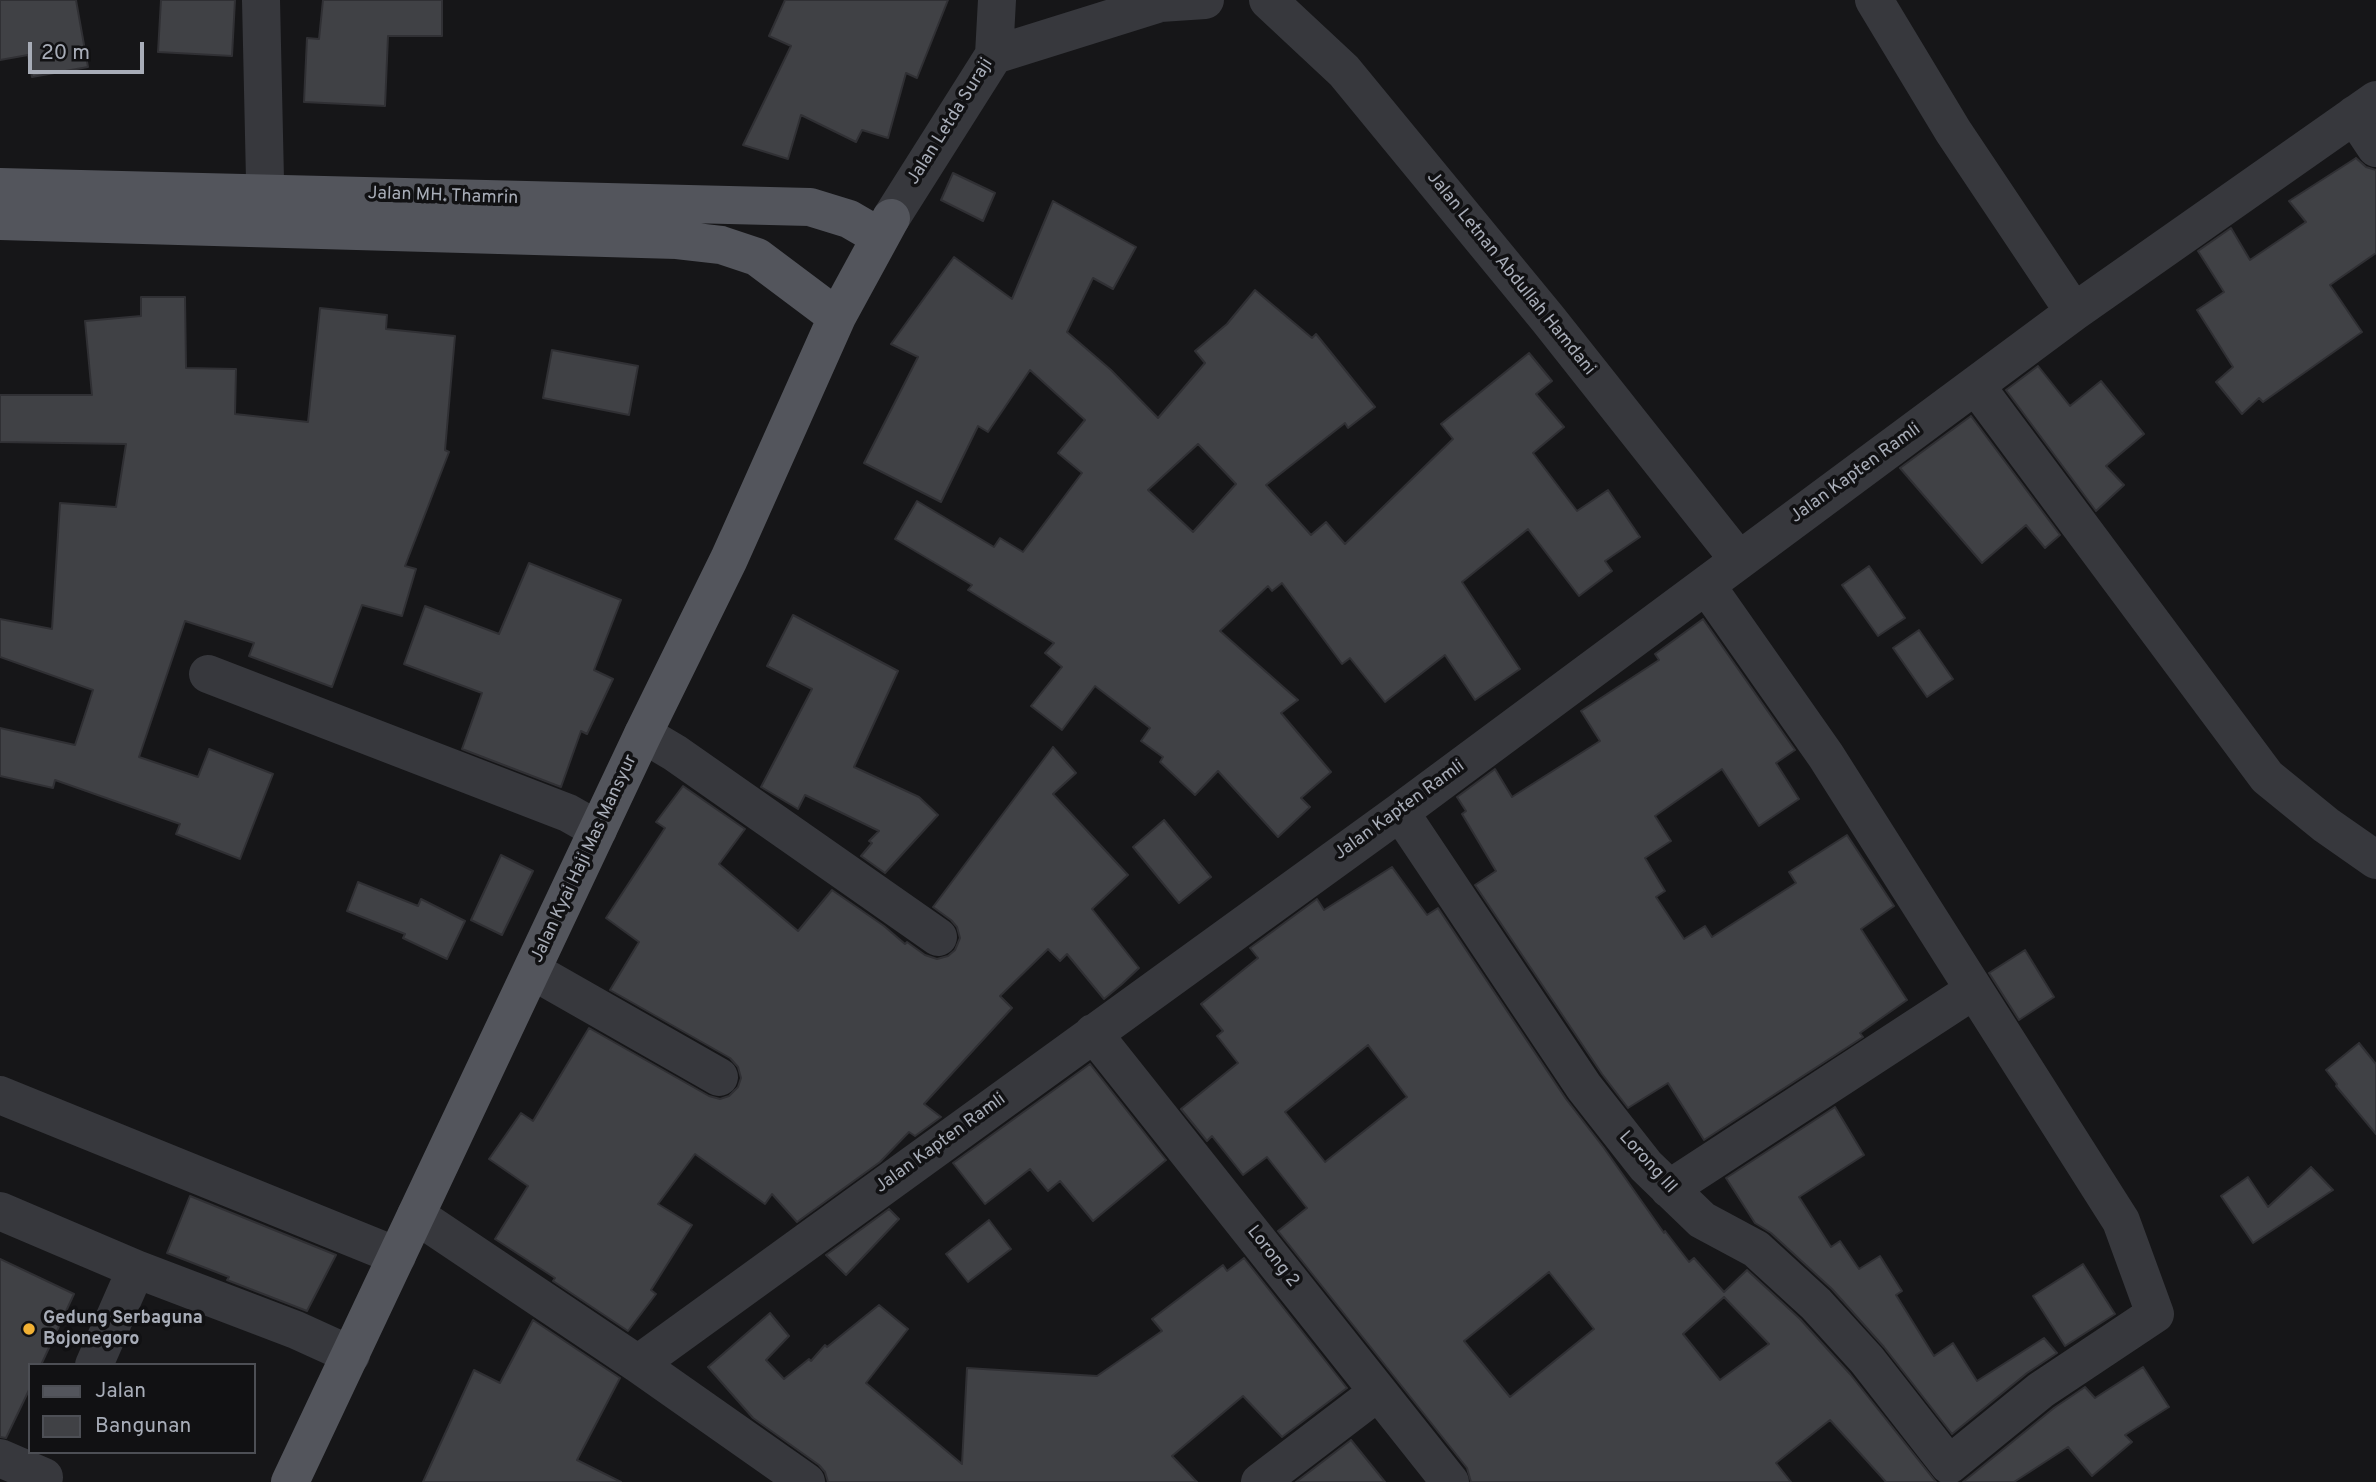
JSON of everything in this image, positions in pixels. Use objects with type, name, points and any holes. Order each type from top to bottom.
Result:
[{"type":"main road","name":"Jalan MH. Thamrin","points":[[0,187],[721,245],[757,257],[837,317]]},
{"type":"main road","name":"Jalan MH. Thamrin","points":[[0,221],[265,210],[772,206],[810,207],[885,227]]},
{"type":"main road","points":[[772,206],[767,231],[776,270]]},
{"type":"main road","name":"Jalan Kyai Haji Mas Mansyur","points":[[290,1482],[606,818],[643,734],[729,559],[837,317],[885,227]]},
{"type":"street","points":[[261,0],[265,210]]},
{"type":"street","points":[[995,27],[1160,3],[1205,0]]},
{"type":"street","name":"Jalan Letnan Abdullah Hamdani","points":[[1268,0],[1344,71],[1548,319],[1739,560]]},
{"type":"street","points":[[1874,0],[1953,131],[2074,312]]},
{"type":"street","name":"Jalan Letda Suraji","points":[[885,227],[995,27]]},
{"type":"street","points":[[2365,108],[2376,148]]},
{"type":"street","name":"Jalan Kapten Ramli","points":[[638,1364],[1400,811],[2074,312],[2365,108]]},
{"type":"street","points":[[1976,386],[2267,777],[2326,825],[2376,860]]},
{"type":"street","points":[[1669,1189],[1974,990],[1826,756],[1706,585]]},
{"type":"street","points":[[208,674],[568,813],[598,830]]},
{"type":"street","points":[[643,734],[675,753],[939,937]]},
{"type":"street","name":"Lorong III","points":[[1400,811],[1584,1087],[1646,1166],[1702,1220],[1756,1249],[1816,1304],[1867,1360],[1948,1465],[2041,1390],[2155,1314],[2121,1221],[1974,990]]},
{"type":"street","points":[[533,971],[719,1077]]},
{"type":"street","name":"Lorong 2","points":[[1093,1033],[1450,1482]]},
{"type":"street","points":[[0,1095],[397,1256]]},
{"type":"street","points":[[0,1210],[136,1269],[296,1330],[351,1355]]},
{"type":"street","points":[[416,1215],[638,1364],[806,1482]]},
{"type":"street","points":[[95,1363],[136,1269]]},
{"type":"street","points":[[1260,1482],[1378,1392]]},
{"type":"street","points":[[0,1458],[50,1471]]},
{"type":"building","points":[[0,0],[76,0],[88,67],[32,77],[28,55],[0,60]]},
{"type":"building","points":[[161,0],[235,0],[232,56],[158,52]]},
{"type":"building","points":[[323,0],[442,0],[442,36],[388,36],[385,106],[304,102],[307,38],[319,39]]},
{"type":"building","points":[[785,0],[948,0],[917,78],[906,73],[888,138],[862,130],[856,142],[801,115],[788,159],[743,145],[791,46],[769,36]]},
{"type":"building","points":[[2356,158],[2366,167],[2376,170],[2376,253],[2330,285],[2362,332],[2263,402],[2259,398],[2242,414],[2216,382],[2233,367],[2197,310],[2224,292],[2198,251],[2231,228],[2250,260],[2306,222],[2289,201]]},
{"type":"building","points":[[953,173],[995,193],[983,221],[941,200]]},
{"type":"building","points":[[1053,201],[1136,247],[1113,289],[1093,278],[1067,332],[1111,370],[1158,418],[1205,363],[1195,351],[1227,324],[1255,290],[1312,338],[1316,334],[1375,407],[1348,428],[1345,423],[1266,485],[1311,535],[1326,522],[1345,544],[1453,439],[1441,424],[1529,353],[1552,381],[1536,394],[1564,427],[1533,453],[1577,511],[1608,490],[1640,537],[1605,561],[1612,571],[1579,596],[1528,529],[1462,582],[1520,669],[1475,700],[1445,655],[1385,702],[1350,658],[1342,664],[1282,583],[1272,591],[1268,586],[1220,631],[1298,700],[1281,713],[1331,772],[1301,798],[1310,807],[1278,837],[1218,771],[1195,795],[1160,762],[1163,757],[1141,741],[1150,728],[1095,686],[1062,730],[1031,706],[1062,667],[1045,653],[1054,643],[968,590],[972,585],[895,539],[917,501],[994,547],[1000,538],[1023,552],[1082,473],[1058,453],[1085,420],[1030,370],[988,432],[978,426],[941,502],[864,463],[918,357],[891,344],[954,257],[1012,299]],"holes":[[[1198,444],[1236,484],[1193,532],[1148,490]]]},
{"type":"building","points":[[141,297],[185,297],[186,368],[236,369],[235,414],[308,422],[320,308],[387,315],[386,329],[455,336],[445,450],[449,452],[405,566],[416,569],[402,616],[362,605],[332,687],[249,656],[254,643],[185,621],[139,757],[198,777],[209,749],[273,774],[240,859],[176,834],[180,824],[55,780],[53,788],[0,776],[0,728],[75,745],[93,690],[0,657],[0,619],[52,629],[60,503],[116,507],[126,444],[0,442],[0,395],[92,395],[85,321],[141,316]]},
{"type":"building","points":[[552,350],[638,366],[629,415],[543,398]]},
{"type":"building","points":[[2038,366],[2070,406],[2101,381],[2144,434],[2106,466],[2124,485],[2096,511],[2006,390]]},
{"type":"building","points":[[1971,416],[2060,535],[2045,548],[2026,525],[1982,563],[1900,468]]},
{"type":"building","points":[[529,563],[621,600],[594,670],[613,679],[587,734],[581,731],[561,787],[462,749],[482,693],[404,664],[425,606],[499,634]]},
{"type":"building","points":[[1869,566],[1905,618],[1878,636],[1842,585]]},
{"type":"building","points":[[793,615],[898,671],[854,767],[919,797],[938,815],[885,873],[861,856],[872,843],[869,841],[879,831],[805,795],[798,809],[761,787],[812,689],[767,666]]},
{"type":"building","points":[[1703,619],[1795,750],[1776,763],[1799,799],[1759,826],[1722,769],[1655,816],[1671,841],[1645,858],[1665,891],[1656,897],[1684,939],[1705,926],[1712,937],[1796,883],[1789,872],[1847,835],[1894,906],[1861,929],[1907,1000],[1860,1033],[1863,1037],[1704,1140],[1668,1083],[1628,1108],[1602,1074],[1475,885],[1496,871],[1462,814],[1466,811],[1457,797],[1495,769],[1512,797],[1600,741],[1581,711],[1659,660],[1655,654]]},
{"type":"building","points":[[1919,630],[1953,679],[1927,697],[1893,648]]},
{"type":"building","points":[[1053,747],[1076,773],[1053,794],[1128,875],[1092,909],[1139,968],[1122,984],[1104,999],[1067,954],[1060,961],[1048,949],[1000,996],[1012,1008],[924,1104],[941,1117],[915,1136],[909,1132],[880,1162],[797,1222],[772,1194],[765,1204],[695,1154],[658,1204],[692,1225],[651,1290],[656,1294],[628,1331],[495,1239],[528,1186],[489,1159],[521,1113],[533,1121],[589,1028],[709,1096],[720,1099],[729,1096],[738,1087],[741,1078],[738,1067],[730,1058],[610,990],[639,942],[606,918],[665,828],[656,822],[683,786],[745,829],[719,864],[798,931],[832,890],[905,944],[907,942],[925,955],[937,959],[948,956],[955,950],[960,938],[957,927],[951,920],[933,907]]},
{"type":"building","points":[[1164,820],[1211,877],[1179,903],[1133,847]]},
{"type":"building","points":[[501,855],[533,871],[502,935],[471,920]]},
{"type":"building","points":[[1392,867],[1427,915],[1438,908],[1566,1099],[1664,1233],[1665,1231],[1689,1262],[1694,1258],[1724,1292],[1747,1270],[1800,1319],[1850,1374],[1936,1482],[1886,1482],[1830,1420],[1776,1463],[1791,1482],[1471,1482],[1467,1468],[1278,1231],[1307,1208],[1267,1157],[1243,1175],[1212,1136],[1207,1141],[1181,1109],[1238,1063],[1217,1036],[1223,1031],[1201,1004],[1258,958],[1250,948],[1317,899],[1324,910]],"holes":[[[1368,1045],[1407,1097],[1325,1162],[1285,1112]],[[1549,1272],[1594,1329],[1510,1397],[1464,1341]],[[1724,1297],[1769,1344],[1720,1380],[1683,1334]]]},
{"type":"building","points":[[358,882],[418,906],[421,899],[465,921],[447,959],[403,938],[405,934],[347,911]]},
{"type":"building","points":[[2025,950],[2054,997],[2019,1020],[1989,973]]},
{"type":"building","points":[[2359,1043],[2376,1064],[2376,1134],[2326,1070]]},
{"type":"building","points":[[1090,1064],[1166,1160],[1093,1221],[1060,1181],[1048,1191],[1030,1169],[985,1204],[953,1163]]},
{"type":"building","points":[[1835,1107],[1864,1155],[1799,1197],[1831,1247],[1840,1241],[1859,1269],[1880,1256],[1902,1291],[1896,1295],[1934,1356],[1953,1343],[1977,1381],[2044,1338],[2057,1353],[2027,1373],[1952,1434],[1884,1347],[1832,1289],[1771,1233],[1755,1223],[1726,1178]]},
{"type":"building","points":[[2311,1167],[2333,1190],[2253,1243],[2221,1196],[2248,1177],[2268,1207]]},
{"type":"building","points":[[190,1196],[336,1255],[307,1311],[167,1253]]},
{"type":"building","points":[[889,1209],[899,1219],[846,1275],[826,1255]]},
{"type":"building","points":[[989,1220],[1011,1249],[968,1282],[946,1254]]},
{"type":"building","points":[[1244,1258],[1347,1388],[1282,1437],[1243,1396],[1172,1456],[1197,1482],[828,1482],[819,1465],[753,1418],[708,1367],[770,1313],[789,1336],[766,1360],[784,1379],[809,1359],[811,1361],[825,1345],[827,1347],[879,1305],[908,1329],[866,1383],[962,1464],[967,1368],[1097,1376],[1162,1331],[1152,1319],[1223,1265],[1227,1271]]},
{"type":"building","name":"Gedung Serbaguna Bojonegoro","points":[[0,1259],[74,1294],[42,1363],[28,1363],[28,1392],[6,1438],[0,1437]]},
{"type":"building","points":[[2083,1264],[2115,1314],[2065,1346],[2033,1296]]},
{"type":"building","points":[[533,1320],[620,1378],[577,1460],[621,1482],[423,1482],[474,1370],[500,1383]]},
{"type":"building","points":[[2143,1367],[2169,1407],[2125,1435],[2132,1442],[2092,1476],[2068,1447],[2014,1482],[1963,1482],[2054,1408],[2085,1387],[2095,1398]]},
{"type":"building","points":[[1351,1440],[1385,1482],[1296,1482]]},
{"type":"place","name":"Gedung Serbaguna Bojonegoro","points":[[29,1329]]}]
